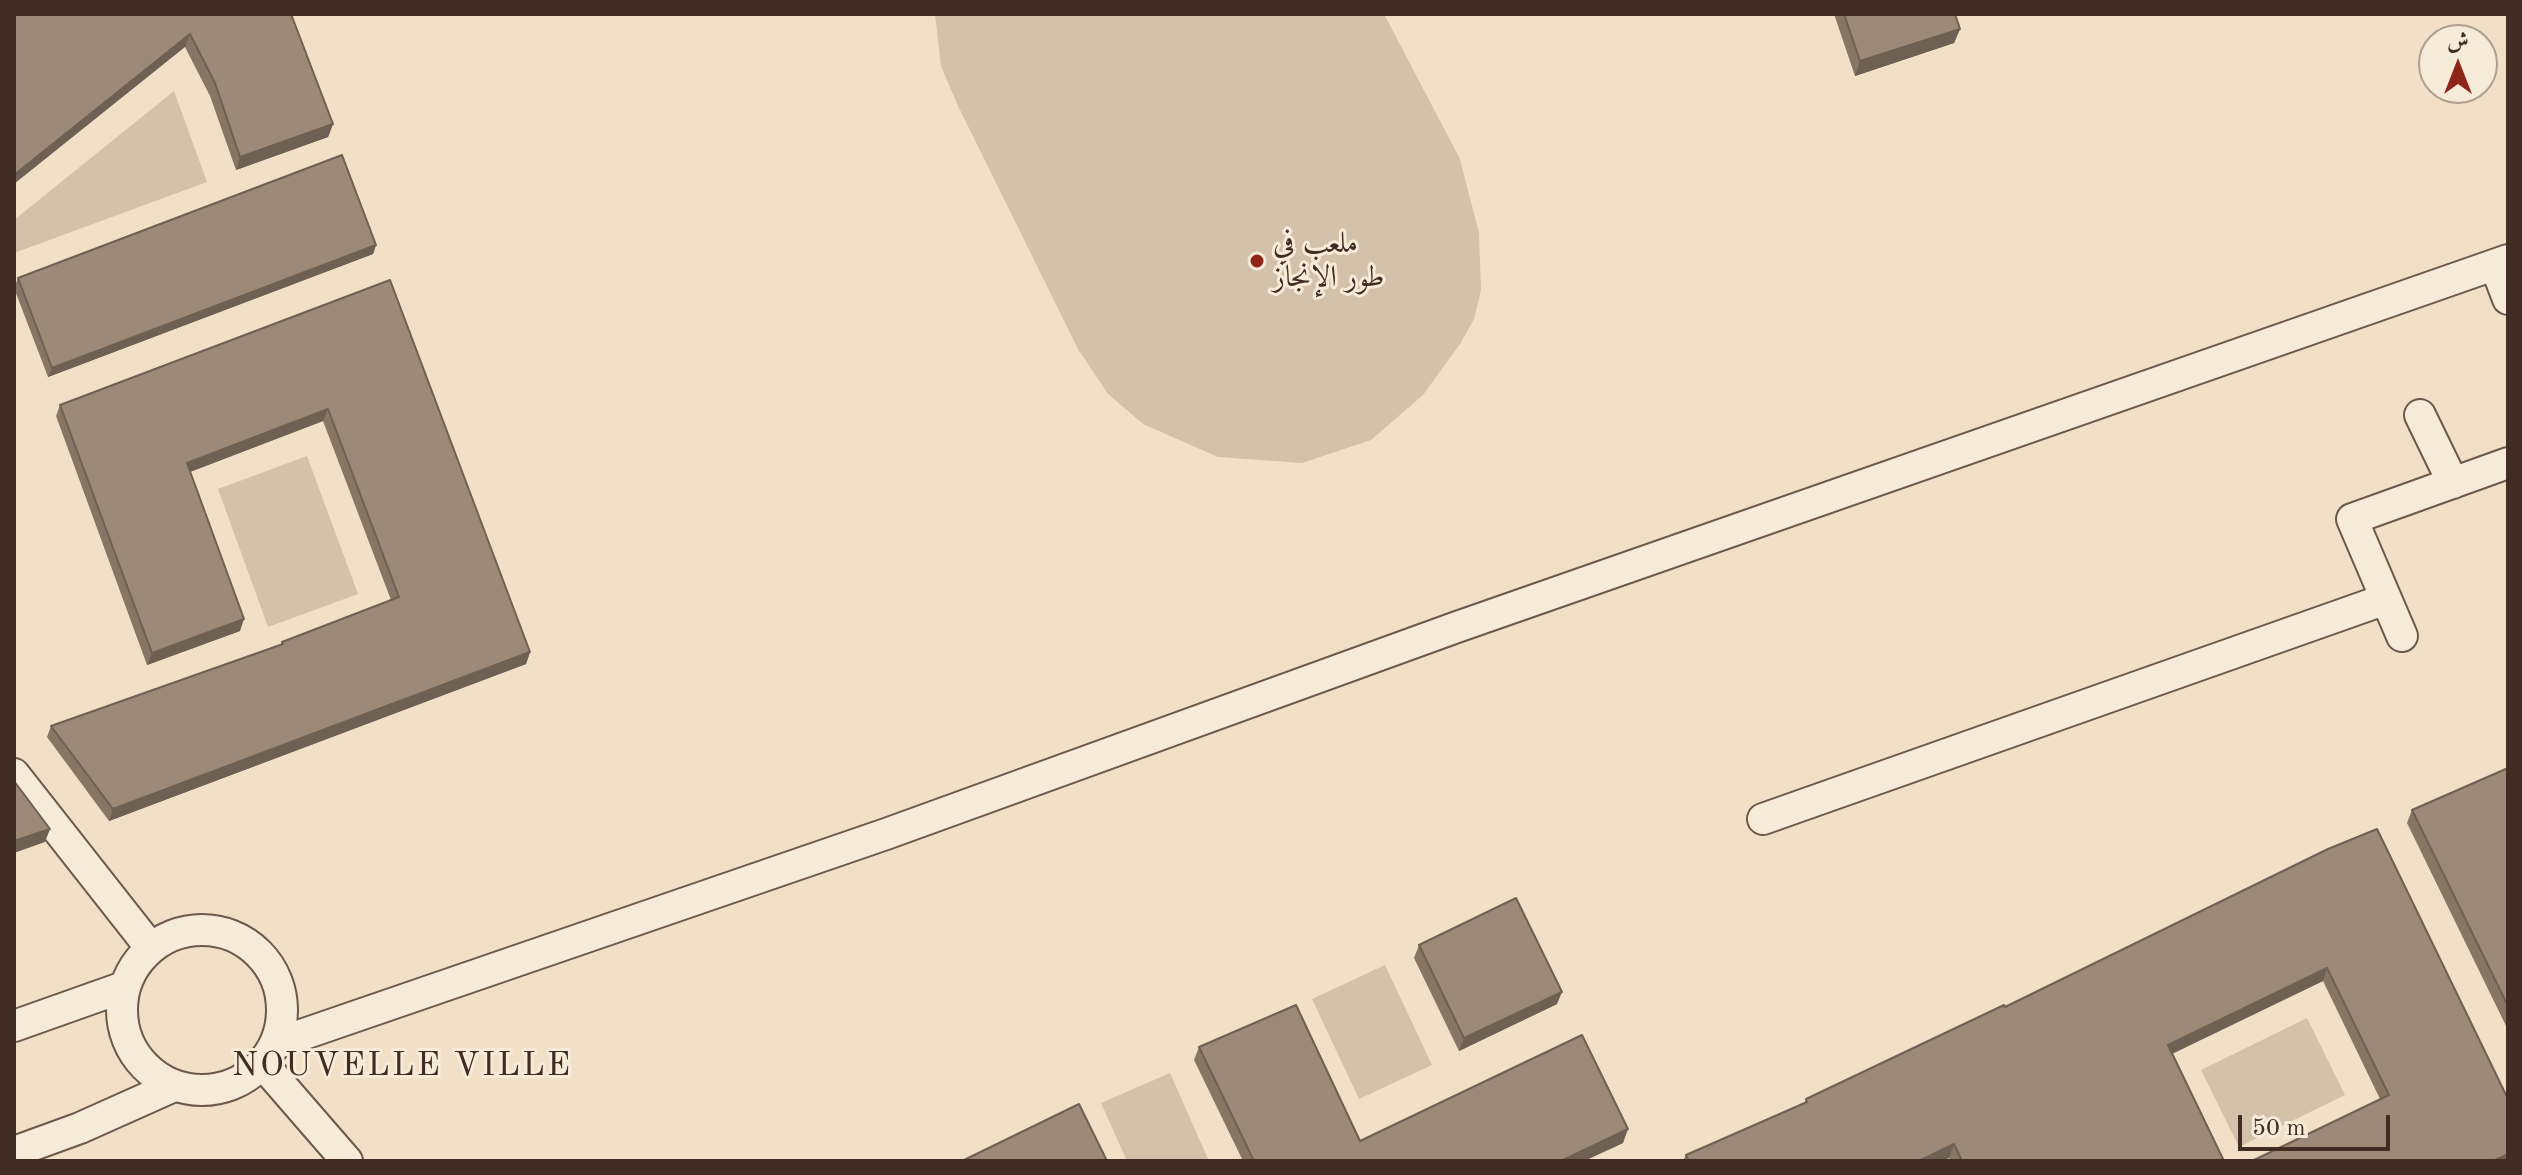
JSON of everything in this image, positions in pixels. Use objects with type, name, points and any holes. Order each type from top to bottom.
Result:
[{"type":"street","points":[[269,1054],[1472,621],[2502,263],[2508,299]]},
{"type":"street","points":[[2420,415],[2453,483]]},
{"type":"street","points":[[2402,636],[2352,519],[2508,463]]},
{"type":"street","points":[[1763,819],[2386,599]]},
{"type":"street","points":[[14,774],[150,947]]},
{"type":"street","points":[[194,929],[219,930],[241,939],[261,954],[275,974],[282,997],[282,1021],[269,1054],[244,1079],[222,1088],[198,1090],[174,1086],[153,1074],[136,1056],[125,1035],[121,1011],[124,987],[134,965],[150,947],[171,935],[194,929]]},
{"type":"street","points":[[14,1026],[124,987]]},
{"type":"street","points":[[269,1054],[347,1161]]},
{"type":"street","points":[[14,1152],[80,1128],[174,1086]]},
{"type":"shaded area","name":"ملعب في طور الإنجاز","points":[[935,14],[1384,14],[1460,159],[1479,233],[1481,290],[1474,319],[1460,344],[1423,395],[1371,440],[1302,463],[1218,457],[1143,424],[1108,394],[1078,349],[958,106],[941,66]]},
{"type":"shaded area","points":[[174,91],[207,182],[14,253],[14,220]]},
{"type":"shaded area","points":[[307,456],[358,594],[268,627],[218,489]]},
{"type":"shaded area","points":[[1385,965],[1432,1065],[1359,1099],[1312,999]]},
{"type":"shaded area","points":[[2307,1018],[2345,1095],[2239,1147],[2201,1070]]},
{"type":"shaded area","points":[[1170,1073],[1209,1161],[1127,1161],[1101,1103]]},
{"type":"building","points":[[14,14],[291,14],[333,124],[240,157],[215,83],[190,34],[14,175]]},
{"type":"building","points":[[1844,14],[1955,14],[1960,29],[1860,61]]},
{"type":"building","points":[[342,155],[376,245],[52,368],[18,278]]},
{"type":"building","points":[[390,280],[530,652],[113,809],[51,726],[283,644],[399,597],[328,409],[187,463],[244,619],[152,653],[60,405]]},
{"type":"building","points":[[2508,768],[2508,1006],[2412,810]]},
{"type":"building","points":[[14,781],[50,829],[14,841]]},
{"type":"building","points":[[2377,829],[2508,1099],[2508,1154],[2493,1161],[2252,1161],[2389,1095],[2327,968],[2168,1045],[2224,1161],[1962,1161],[1954,1144],[1919,1161],[1689,1161],[1686,1155],[1807,1102],[1806,1099],[2005,1007],[2328,849]]},
{"type":"building","points":[[1516,898],[1562,992],[1464,1038],[1419,945]]},
{"type":"building","points":[[1296,1005],[1360,1141],[1582,1035],[1628,1129],[1561,1161],[1254,1161],[1199,1047]]},
{"type":"building","points":[[1079,1104],[1107,1161],[962,1161]]},
{"type":"place","name":"ملعب في طور الإنجاز","points":[[1257,261]]},
{"type":"district","name":"NOUVELLE VILLE","points":[[402,1066]]}]
